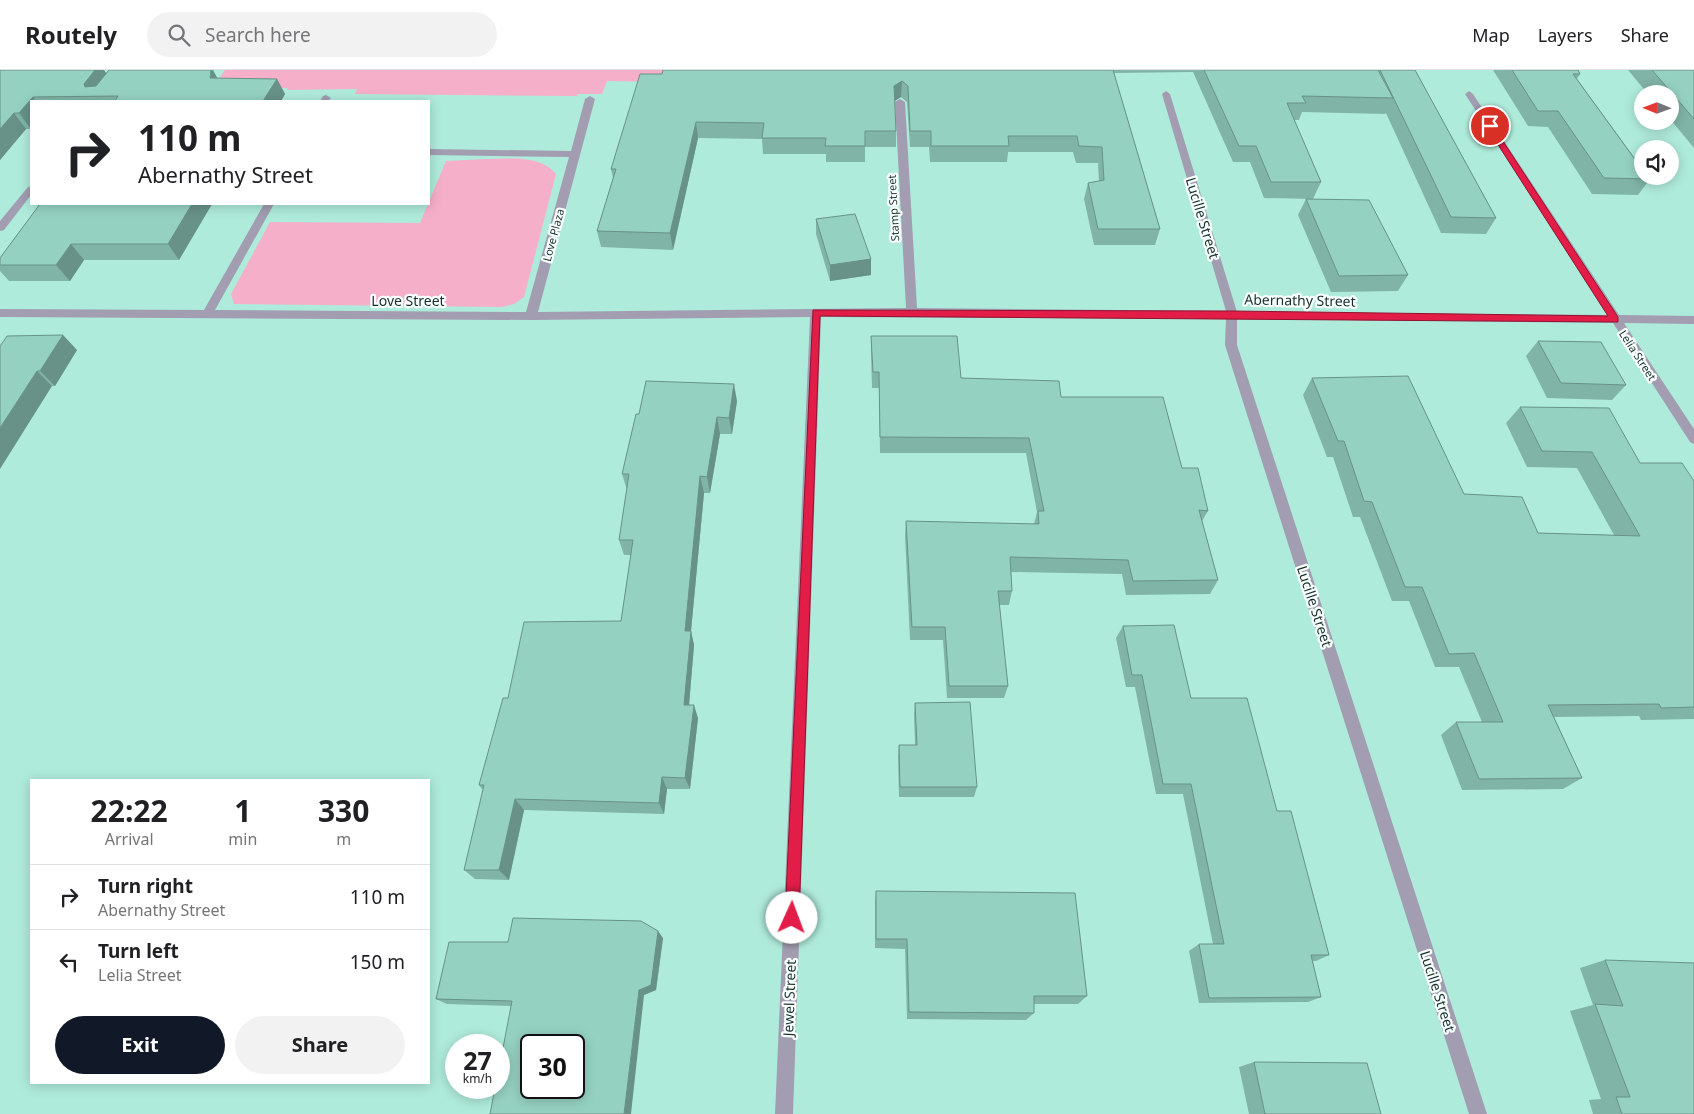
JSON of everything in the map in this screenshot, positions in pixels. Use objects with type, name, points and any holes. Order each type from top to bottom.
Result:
[{"type":"street","name":"Lucille Street","points":[[1166,94],[1232,314],[1231,345],[1478,1114]]},
{"type":"street","name":"Lelia Street","points":[[1469,94],[1694,439]]},
{"type":"street","name":"Love Plaza","points":[[531,316],[590,99]]},
{"type":"street","name":"Stamp Street","points":[[900,102],[912,312]]},
{"type":"street","points":[[430,152],[575,154]]},
{"type":"street","points":[[0,228],[30,190]]},
{"type":"street","points":[[208,313],[268,205]]},
{"type":"street","name":"Abernathy Street","points":[[816,312],[1232,314],[1694,320]]},
{"type":"street","name":"Love Street","points":[[0,313],[531,316],[816,312]]},
{"type":"street","name":"Jewel Street","points":[[784,1114],[816,312]]},
{"type":"shaded area","points":[[225,70],[720,70],[718,83],[607,81],[602,94],[578,94],[577,96],[355,94],[357,89],[287,90],[288,88],[274,88],[273,90],[211,90]]},
{"type":"shaded area","points":[[513,158],[533,160],[541,163],[556,174],[524,297],[514,304],[502,307],[234,304],[231,294],[270,222],[420,223],[428,205],[430,205],[430,199],[446,161]]},
{"type":"building","points":[[0,70],[95,70],[84,84],[85,87],[96,86],[109,70],[211,70],[210,78],[277,79],[264,100],[116,100],[118,96],[33,97],[19,113],[14,113],[0,129]]},
{"type":"building","points":[[663,70],[1113,70],[1160,229],[1098,229],[1088,183],[1104,180],[1102,147],[1079,146],[1077,136],[1008,136],[1009,146],[931,146],[931,131],[910,131],[908,86],[902,81],[894,86],[896,131],[865,131],[865,146],[825,146],[826,138],[762,138],[764,123],[696,122],[670,233],[597,231],[616,169],[611,169],[640,74],[662,74]]},
{"type":"building","points":[[1204,70],[1378,70],[1393,98],[1302,96],[1306,103],[1287,103],[1321,182],[1271,182],[1256,146],[1239,146]]},
{"type":"building","points":[[1380,70],[1415,70],[1496,218],[1451,217]]},
{"type":"building","points":[[1512,70],[1578,70],[1580,74],[1573,74],[1634,158],[1634,179],[1604,178],[1558,111],[1538,111]]},
{"type":"building","points":[[1652,70],[1694,70],[1694,119],[1679,102],[1679,85],[1665,85]]},
{"type":"building","points":[[1306,199],[1369,200],[1408,275],[1339,276]]},
{"type":"building","points":[[39,205],[191,205],[168,244],[71,244],[56,265],[0,265],[0,258]]},
{"type":"building","points":[[855,214],[871,259],[830,265],[816,219]]},
{"type":"building","points":[[63,335],[0,428],[0,346],[7,336]]},
{"type":"building","points":[[871,336],[957,336],[961,378],[1059,381],[1061,397],[1163,397],[1182,468],[1198,468],[1208,511],[1199,510],[1218,580],[1133,581],[1128,560],[1010,557],[1012,591],[998,591],[1008,686],[949,686],[945,627],[912,627],[906,521],[1039,524],[1038,511],[1044,511],[1029,438],[880,437],[879,372],[873,372]]},
{"type":"building","points":[[1538,341],[1601,342],[1626,385],[1561,383]]},
{"type":"building","points":[[1408,376],[1464,494],[1522,497],[1538,533],[1640,536],[1592,452],[1542,451],[1520,407],[1609,408],[1640,463],[1682,463],[1694,481],[1694,707],[1661,708],[1659,704],[1548,705],[1582,778],[1479,779],[1456,722],[1503,722],[1474,653],[1449,654],[1422,587],[1405,587],[1372,502],[1364,501],[1344,441],[1338,441],[1312,378]]},
{"type":"building","points":[[646,381],[734,384],[729,418],[717,417],[707,477],[700,476],[685,631],[691,631],[684,705],[694,705],[685,778],[662,777],[659,803],[515,799],[499,870],[464,870],[484,785],[479,785],[503,698],[508,698],[524,622],[621,621],[633,540],[619,540],[629,474],[622,474]]},
{"type":"building","points":[[1174,625],[1191,698],[1247,698],[1277,811],[1291,811],[1329,955],[1311,955],[1321,997],[1209,998],[1199,944],[1224,944],[1191,784],[1163,784],[1142,675],[1132,675],[1123,626]]},
{"type":"building","points":[[970,702],[977,787],[900,787],[899,745],[917,745],[915,703]]},
{"type":"building","points":[[876,891],[1075,893],[1087,996],[1034,996],[1034,1013],[909,1012],[907,939],[876,939]]},
{"type":"building","points":[[513,918],[641,921],[658,931],[651,985],[639,990],[624,1114],[490,1114],[493,1099],[510,1099],[510,1034],[506,1034],[512,1001],[436,999],[449,942],[508,942]]},
{"type":"building","points":[[1605,960],[1694,963],[1694,1114],[1622,1114],[1616,1097],[1630,1097],[1595,1004],[1623,1006]]},
{"type":"building","points":[[1254,1062],[1367,1063],[1381,1114],[1265,1114]]},
{"type":"route","points":[[792,918],[816,312],[1232,314],[1615,320],[1490,126]]}]
